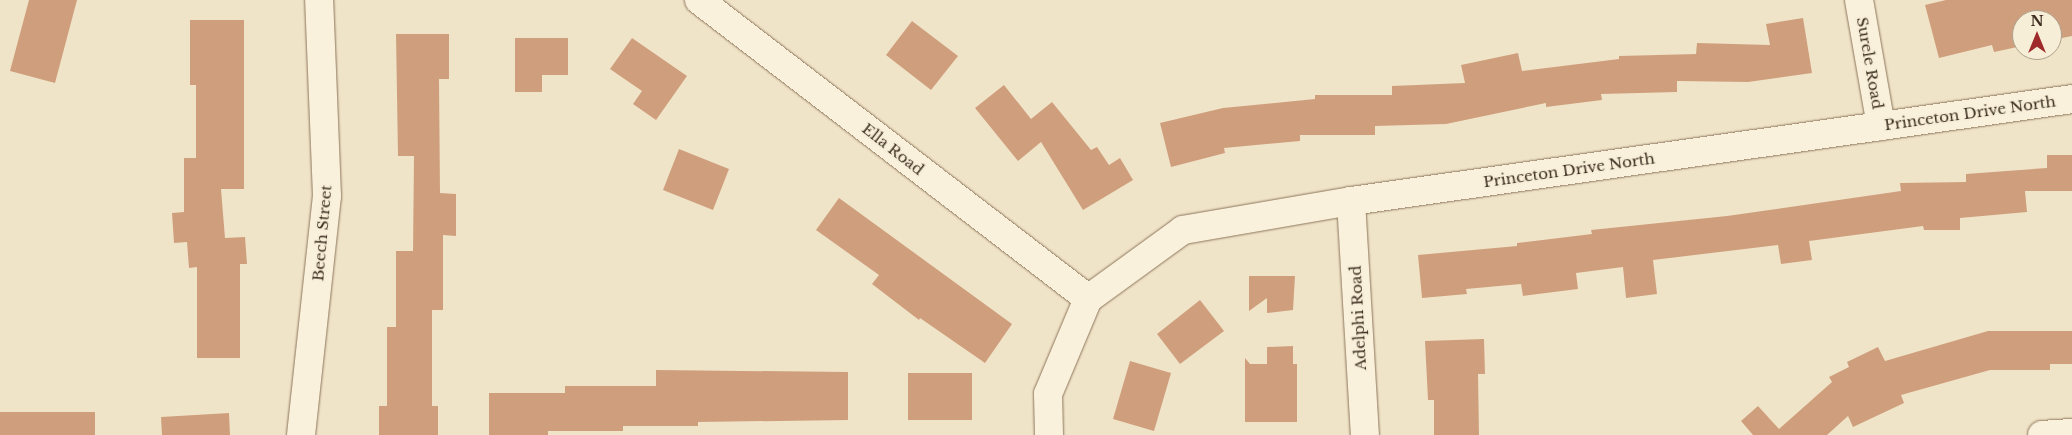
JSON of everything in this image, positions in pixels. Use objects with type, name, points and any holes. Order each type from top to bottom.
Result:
[{"type":"street","name":"Beech Street","points":[[301,435],[327,196],[319,0]]},
{"type":"street","name":"Ella Road","points":[[699,0],[1088,299]]},
{"type":"street","name":"Surele Road","points":[[1859,0],[1881,126]]},
{"type":"street","name":"Princeton Drive North","points":[[1088,299],[1183,230],[1351,201],[2072,99]]},
{"type":"street","name":"Adelphi Road","points":[[1351,201],[1365,435]]},
{"type":"street","points":[[1049,435],[1048,394],[1088,299]]},
{"type":"street","points":[[2042,435],[2072,433]]},
{"type":"building","points":[[29,0],[77,0],[55,83],[10,71]]},
{"type":"building","points":[[1946,0],[2072,0],[2072,36],[2062,38],[2062,10],[2012,10],[2012,48],[1994,52],[1992,45],[1939,58],[1925,5]]},
{"type":"building","points":[[1803,18],[1812,73],[1748,82],[1677,81],[1677,92],[1601,94],[1602,100],[1546,107],[1546,103],[1446,124],[1375,126],[1375,135],[1300,135],[1300,141],[1224,148],[1225,153],[1171,167],[1160,123],[1223,108],[1315,99],[1315,95],[1392,95],[1392,86],[1465,83],[1461,65],[1518,53],[1522,71],[1619,59],[1619,56],[1696,54],[1697,43],[1770,45],[1766,24]]},
{"type":"building","points":[[190,20],[244,20],[244,189],[221,189],[225,238],[245,237],[247,264],[240,264],[240,358],[197,358],[197,267],[189,268],[187,242],[174,243],[172,213],[184,212],[184,158],[196,158],[196,85],[190,85]]},
{"type":"building","points":[[912,21],[958,56],[931,90],[886,55]]},
{"type":"building","points":[[396,34],[449,34],[449,79],[439,79],[440,193],[456,194],[456,236],[443,235],[443,310],[432,310],[432,406],[438,406],[438,435],[379,435],[379,406],[387,406],[387,327],[396,327],[396,251],[413,251],[414,156],[398,156]]},
{"type":"building","points":[[515,38],[568,38],[568,75],[542,75],[542,92],[515,92]]},
{"type":"building","points":[[632,38],[687,76],[656,120],[633,104],[642,91],[610,69]]},
{"type":"building","points":[[1004,85],[1031,119],[1052,102],[1091,150],[1097,147],[1109,165],[1120,158],[1133,180],[1083,210],[1041,142],[1018,161],[975,108]]},
{"type":"building","points":[[679,149],[729,169],[713,210],[663,190]]},
{"type":"building","points":[[2047,155],[2072,155],[2072,191],[2025,191],[2027,212],[1960,218],[1960,230],[1924,230],[1923,226],[1809,241],[1812,260],[1781,264],[1778,245],[1653,260],[1657,294],[1626,298],[1623,267],[1576,273],[1578,289],[1523,296],[1521,284],[1466,289],[1467,294],[1422,298],[1418,255],[1517,246],[1517,243],[1592,234],[1591,230],[1727,216],[1901,191],[1900,183],[1966,182],[1966,174],[2047,168]]},
{"type":"building","points":[[839,198],[1012,324],[985,363],[920,318],[919,320],[872,284],[879,275],[816,230]]},
{"type":"building","points":[[1249,276],[1295,276],[1293,310],[1267,313],[1267,298],[1249,311]]},
{"type":"building","points":[[1200,300],[1224,331],[1180,364],[1157,334]]},
{"type":"building","points":[[1988,331],[2072,331],[2072,364],[2050,364],[2050,370],[1990,370],[1901,395],[1904,403],[1853,427],[1848,416],[1827,435],[1753,435],[1741,421],[1758,406],[1779,429],[1832,382],[1829,377],[1849,367],[1847,362],[1878,347],[1885,361]]},
{"type":"building","points":[[1484,339],[1485,374],[1478,374],[1479,435],[1434,435],[1434,400],[1428,400],[1425,341]]},
{"type":"building","points":[[1293,346],[1293,364],[1297,364],[1297,422],[1245,422],[1245,358],[1250,364],[1267,364],[1267,347]]},
{"type":"building","points":[[1130,361],[1171,373],[1154,431],[1113,419]]},
{"type":"building","points":[[656,370],[848,372],[848,420],[698,422],[698,426],[623,426],[623,431],[548,431],[548,435],[489,435],[489,393],[565,393],[565,386],[656,386]]},
{"type":"building","points":[[908,373],[972,373],[972,420],[908,420]]},
{"type":"building","points":[[0,412],[95,412],[95,435],[0,435]]},
{"type":"building","points":[[229,413],[230,435],[162,435],[161,417]]}]
